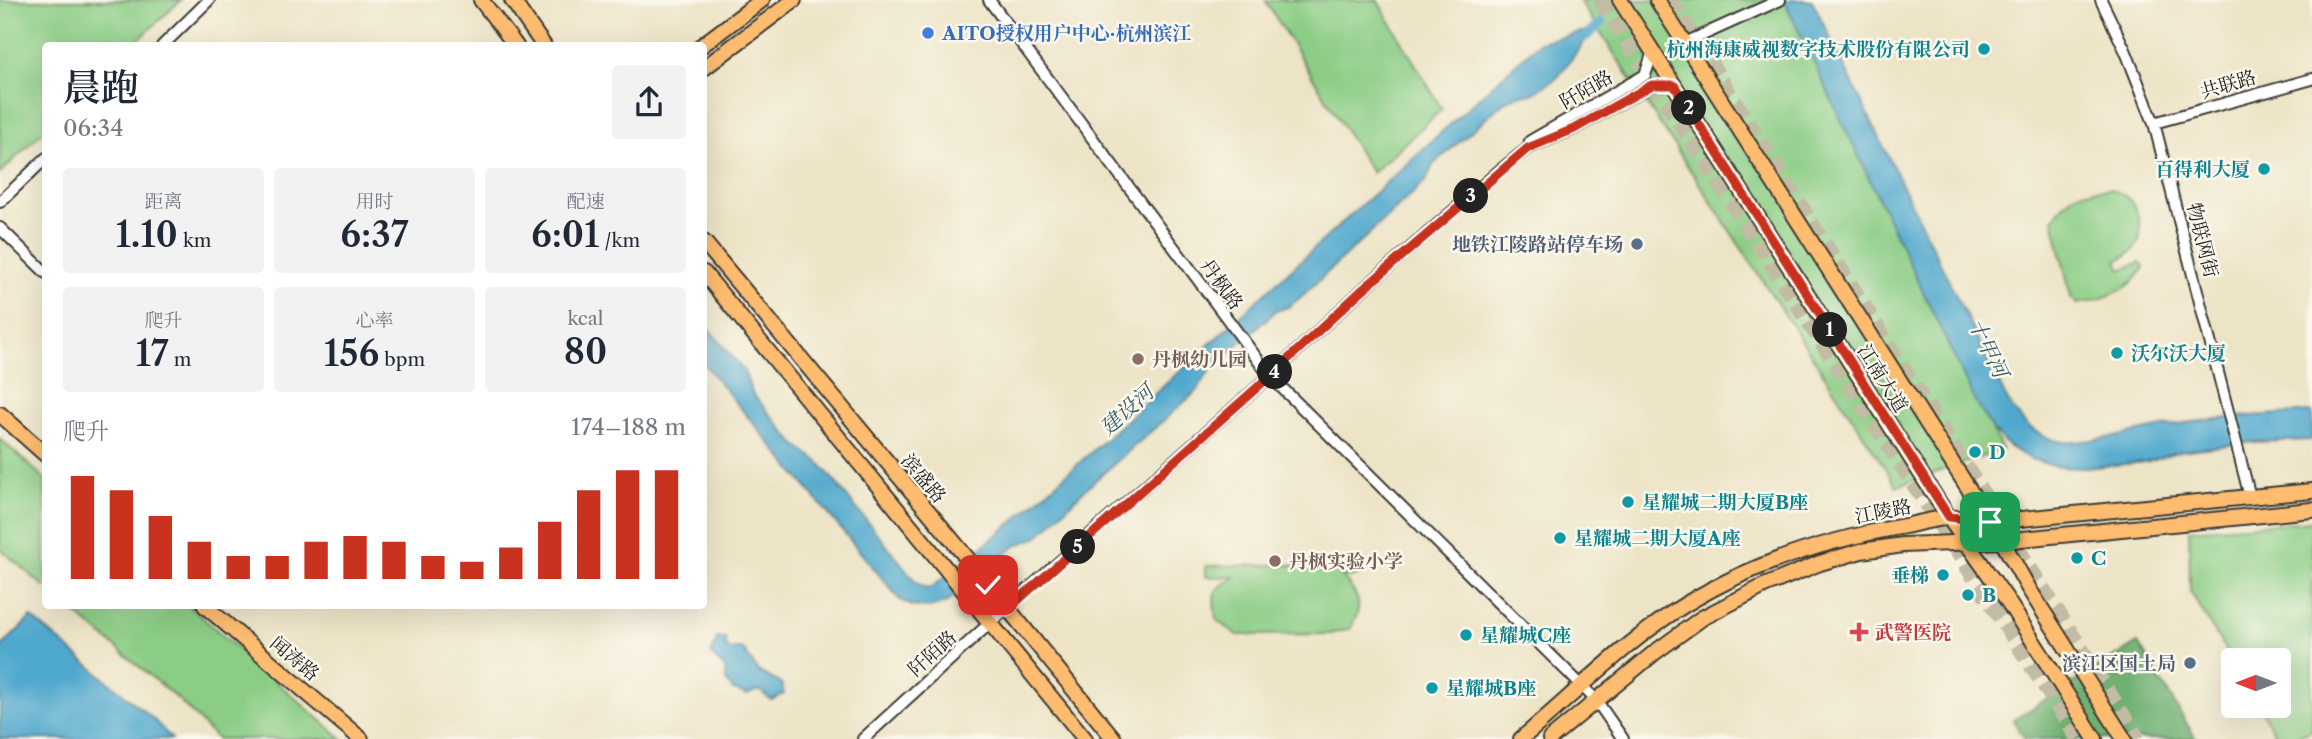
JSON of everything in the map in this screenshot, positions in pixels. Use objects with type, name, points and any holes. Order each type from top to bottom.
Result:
[{"type":"main road","points":[[481,0],[513,42]]},
{"type":"main road","points":[[512,0],[541,42]]},
{"type":"main road","points":[[706,42],[762,0]]},
{"type":"main road","points":[[707,66],[794,0]]},
{"type":"main road","name":"江南大道","points":[[1620,0],[1949,517],[2095,739]]},
{"type":"main road","name":"江南大道","points":[[1657,0],[1990,522],[2124,739]]},
{"type":"main road","name":"滨盛路","points":[[707,246],[1114,739]]},
{"type":"main road","points":[[707,278],[1085,739]]},
{"type":"main road","points":[[0,414],[42,452]]},
{"type":"main road","name":"江陵路","points":[[1521,739],[1583,687],[1610,660],[1671,613],[1711,589],[1773,560],[1861,533],[1949,517],[1990,522],[2312,491]]},
{"type":"main road","name":"江陵路","points":[[1550,739],[1703,618],[1820,563],[1861,551],[1903,545],[2002,541],[2312,510]]},
{"type":"main road","name":"闻涛路","points":[[209,609],[361,739]]},
{"type":"street","points":[[166,42],[209,0]]},
{"type":"street","name":"丹枫路","points":[[989,0],[1270,376],[1583,687]]},
{"type":"street","name":"物联网街","points":[[2101,0],[2126,52],[2154,123],[2250,497]]},
{"type":"street","points":[[1685,43],[1779,1]]},
{"type":"street","name":"阡陌路","points":[[1528,148],[1530,141],[1645,75],[1653,52]]},
{"type":"street","name":"共联路","points":[[2154,123],[2312,79]]},
{"type":"street","name":"阡陌路","points":[[863,739],[1270,376],[1360,292],[1528,148],[1574,129],[1652,85],[1674,85]]},
{"type":"street","points":[[0,202],[42,162]]},
{"type":"street","points":[[0,228],[42,269]]},
{"type":"street","points":[[1583,687],[1596,700],[1623,739]]},
{"type":"green space","points":[[0,0],[181,0],[136,42],[42,42],[42,132],[0,173]]},
{"type":"green space","points":[[1265,0],[1377,0],[1442,109],[1372,173]]},
{"type":"green space","points":[[1579,0],[1790,0],[2002,450],[1897,486]]},
{"type":"green space","points":[[2110,189],[2129,200],[2140,224],[2137,246],[2117,260],[2121,270],[2140,262],[2144,267],[2133,282],[2115,293],[2077,304],[2071,297],[2053,220],[2065,203],[2076,194]]},
{"type":"green space","points":[[0,439],[42,476],[42,584],[0,549]]},
{"type":"green space","points":[[2312,521],[2312,731],[2278,739],[2266,718],[2291,718],[2291,648],[2224,648],[2190,591],[2189,530]]},
{"type":"green space","points":[[1357,564],[1357,576],[1342,577],[1356,596],[1357,614],[1350,629],[1331,634],[1237,635],[1216,619],[1214,603],[1218,589],[1235,577],[1206,577],[1206,566]]},
{"type":"green space","points":[[71,609],[192,609],[342,739],[217,739],[179,700]]},
{"type":"green space","points":[[2138,643],[2196,739],[2025,739],[2013,720]]},
{"type":"water","points":[[1784,0],[1812,0],[2009,404],[2030,427],[2042,435],[2068,442],[2107,438],[2208,420],[2312,412],[2312,440],[2255,442],[2180,451],[2145,462],[2086,468],[2057,467],[2031,459],[2009,447],[1992,429],[1975,401]]},
{"type":"water","points":[[1594,29],[1557,78],[1532,94],[1518,95],[1504,102],[1433,165],[1426,181],[1302,296],[1288,307],[1276,311],[1220,360],[1210,370],[1198,390],[1081,493],[1038,537],[1015,546],[946,603],[929,608],[912,606],[900,600],[707,368],[707,327],[744,371],[752,393],[794,443],[819,462],[917,583],[932,587],[1013,522],[1098,446],[1540,42]]},
{"type":"water","points":[[31,617],[152,718],[172,739],[0,739],[0,648]]},
{"type":"water","points":[[717,638],[725,638],[727,649],[743,649],[759,672],[782,684],[784,694],[771,700],[759,690],[747,695],[733,690],[726,681],[725,668],[711,655]]},
{"type":"waterway","name":"建设河","points":[[1585,37],[1601,23]]},
{"type":"tunnel","points":[[1600,0],[2079,739]]},
{"type":"tunnel","points":[[1670,0],[2138,739]]},
{"type":"place","name":"AITO授权用户中心·杭州滨江","points":[[928,33]]},
{"type":"place","name":"杭州海康威视数字技术股份有限公司","points":[[1984,49]]},
{"type":"place","name":"百得利大厦","points":[[2264,169]]},
{"type":"place","name":"地铁江陵路站停车场","points":[[1637,244]]},
{"type":"place","name":"沃尔沃大厦","points":[[2117,353]]},
{"type":"place","name":"丹枫幼儿园","points":[[1138,359]]},
{"type":"place","name":"D","points":[[1975,452]]},
{"type":"place","name":"星耀城二期大厦B座","points":[[1628,502]]},
{"type":"place","name":"星耀城二期大厦A座","points":[[1560,538]]},
{"type":"place","name":"C","points":[[2077,558]]},
{"type":"place","name":"丹枫实验小学","points":[[1275,561]]},
{"type":"place","name":"垂梯","points":[[1943,575]]},
{"type":"place","name":"B","points":[[1968,595]]},
{"type":"place","name":"武警医院","points":[[1859,632]]},
{"type":"place","name":"星耀城C座","points":[[1466,635]]},
{"type":"place","name":"滨江区国土局","points":[[2190,663]]},
{"type":"place","name":"星耀城B座","points":[[1432,688]]},
{"type":"route","points":[[988,585],[1007,610],[1146,488],[1360,292],[1499,171],[1528,148],[1574,129],[1652,85],[1674,85],[1949,517],[1990,522]]},
{"type":"water label","name":"十甲河","points":[[1988,348]]}]
